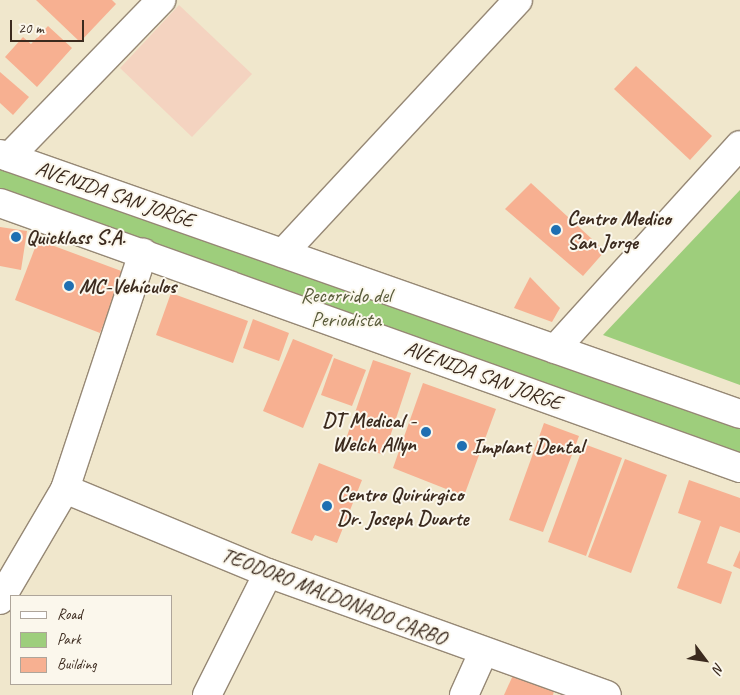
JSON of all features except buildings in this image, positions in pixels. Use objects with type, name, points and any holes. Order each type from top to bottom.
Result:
[{"type":"street","points":[[5,155],[161,0]]},
{"type":"street","points":[[283,252],[518,0]]},
{"type":"street","points":[[555,349],[740,146]]},
{"type":"street","name":"AVENIDA SAN JORGE","points":[[5,155],[740,414]]},
{"type":"street","name":"AVENIDA SAN JORGE","points":[[0,203],[740,468]]},
{"type":"street","points":[[0,600],[65,489],[143,254]]},
{"type":"street","name":"TEODORO MALDONADO CARBO","points":[[65,489],[268,573],[483,652],[607,695]]},
{"type":"street","points":[[207,695],[268,573]]},
{"type":"street","points":[[464,695],[483,652]]},
{"type":"shaded area","points":[[179,5],[252,74],[192,137],[120,68]]},
{"type":"green space","name":"Recorrido del Periodista","points":[[0,154],[740,414],[740,473],[0,203]]},
{"type":"green space","points":[[740,190],[740,385],[603,335]]},
{"type":"place","name":"Centro Medico San Jorge","points":[[556,230]]},
{"type":"place","name":"Quicklass S.A.","points":[[16,237]]},
{"type":"place","name":"MC-Vehículos","points":[[69,286]]},
{"type":"place","name":"DT Medical - Welch Allyn","points":[[426,432]]},
{"type":"place","name":"Implant Dental","points":[[462,446]]},
{"type":"place","name":"Centro Quirúrgico Dr. Joseph Duarte","points":[[327,506]]}]
